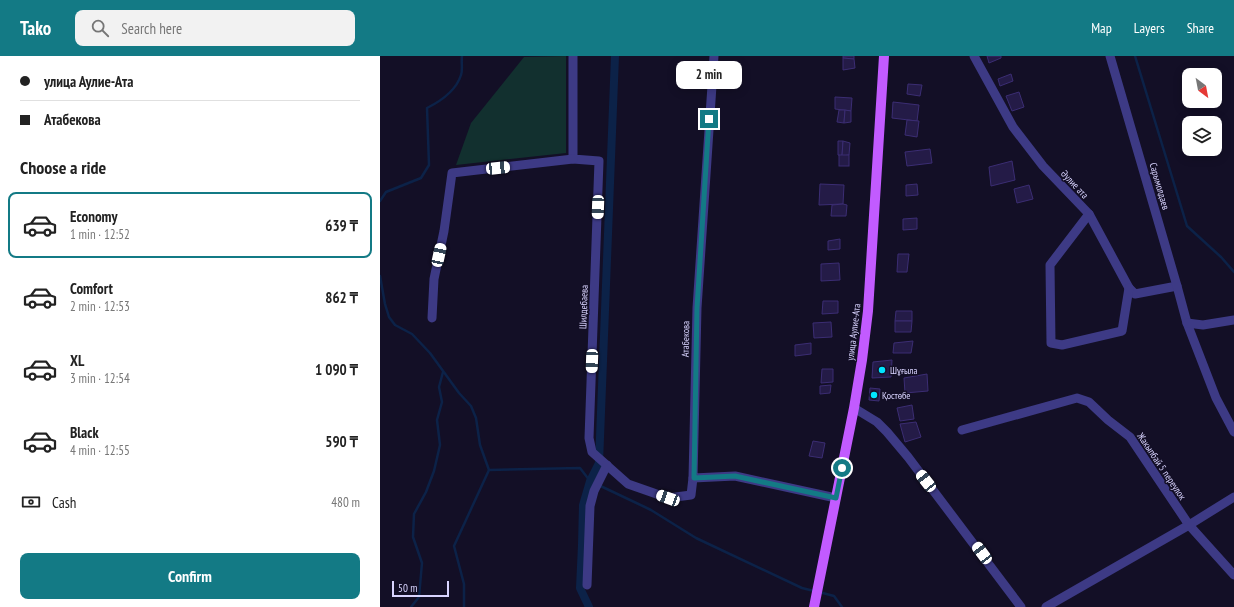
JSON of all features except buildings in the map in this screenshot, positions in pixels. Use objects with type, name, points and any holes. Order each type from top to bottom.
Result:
[{"type":"main road","name":"улица Аулие-Ата","points":[[814,607],[854,408],[862,360],[868,311],[884,56]]},
{"type":"street","points":[[432,318],[434,279],[444,231],[452,173],[573,159],[573,56]]},
{"type":"street","name":"Атабекова","points":[[694,478],[697,308],[714,56]]},
{"type":"street","name":"Әулие ата","points":[[974,56],[1013,127],[1043,166],[1088,214],[1129,288]]},
{"type":"street","name":"Сарымолдаев","points":[[1110,56],[1187,323],[1216,398],[1234,432]]},
{"type":"street","name":"Шилдебаева","points":[[573,159],[600,161],[589,438],[592,452],[628,484],[668,498],[691,495],[694,478]]},
{"type":"street","points":[[1088,214],[1050,265],[1051,343],[1062,345],[1122,331],[1129,288]]},
{"type":"street","points":[[1129,288],[1135,294],[1177,286]]},
{"type":"street","points":[[1187,323],[1203,325],[1234,320]]},
{"type":"street","name":"Жакыпбай 5 переулок","points":[[962,430],[1077,398],[1089,402],[1108,420],[1130,437],[1188,525],[1234,575]]},
{"type":"street","points":[[854,408],[872,418],[887,432],[962,527],[1021,607]]},
{"type":"street","points":[[587,585],[590,506],[594,491],[607,465]]},
{"type":"street","points":[[694,478],[735,476],[836,498]]},
{"type":"street","points":[[1046,607],[1188,525],[1234,496]]},
{"type":"green space","points":[[566,56],[566,153],[456,165],[471,123],[524,57]]},
{"type":"waterway","points":[[380,201],[386,192],[421,178],[429,165],[427,108],[443,99],[456,86],[462,73],[462,56]]},
{"type":"waterway","points":[[589,607],[580,588],[583,505],[590,481],[599,463],[615,56]]},
{"type":"waterway","points":[[1135,56],[1187,226],[1221,257],[1234,272]]},
{"type":"waterway","points":[[380,276],[389,317],[395,325],[412,334],[430,353],[459,393],[471,406],[476,418],[480,445],[489,470],[454,546],[464,584],[464,607]]},
{"type":"waterway","points":[[411,607],[419,597],[422,563],[413,537],[414,514],[426,492],[434,471],[440,445],[437,420],[442,402],[439,387],[443,372]]},
{"type":"waterway","points":[[489,470],[580,468],[590,481],[651,510],[696,538],[802,588],[814,591]]},
{"type":"waterway","points":[[819,592],[834,596],[842,607]]},
{"type":"place","name":"Шұғыла","points":[[882,370]]},
{"type":"place","name":"Қостөбе","points":[[874,395]]},
{"type":"route","points":[[709,119],[697,308],[694,478],[735,476],[836,498],[842,468]]}]
